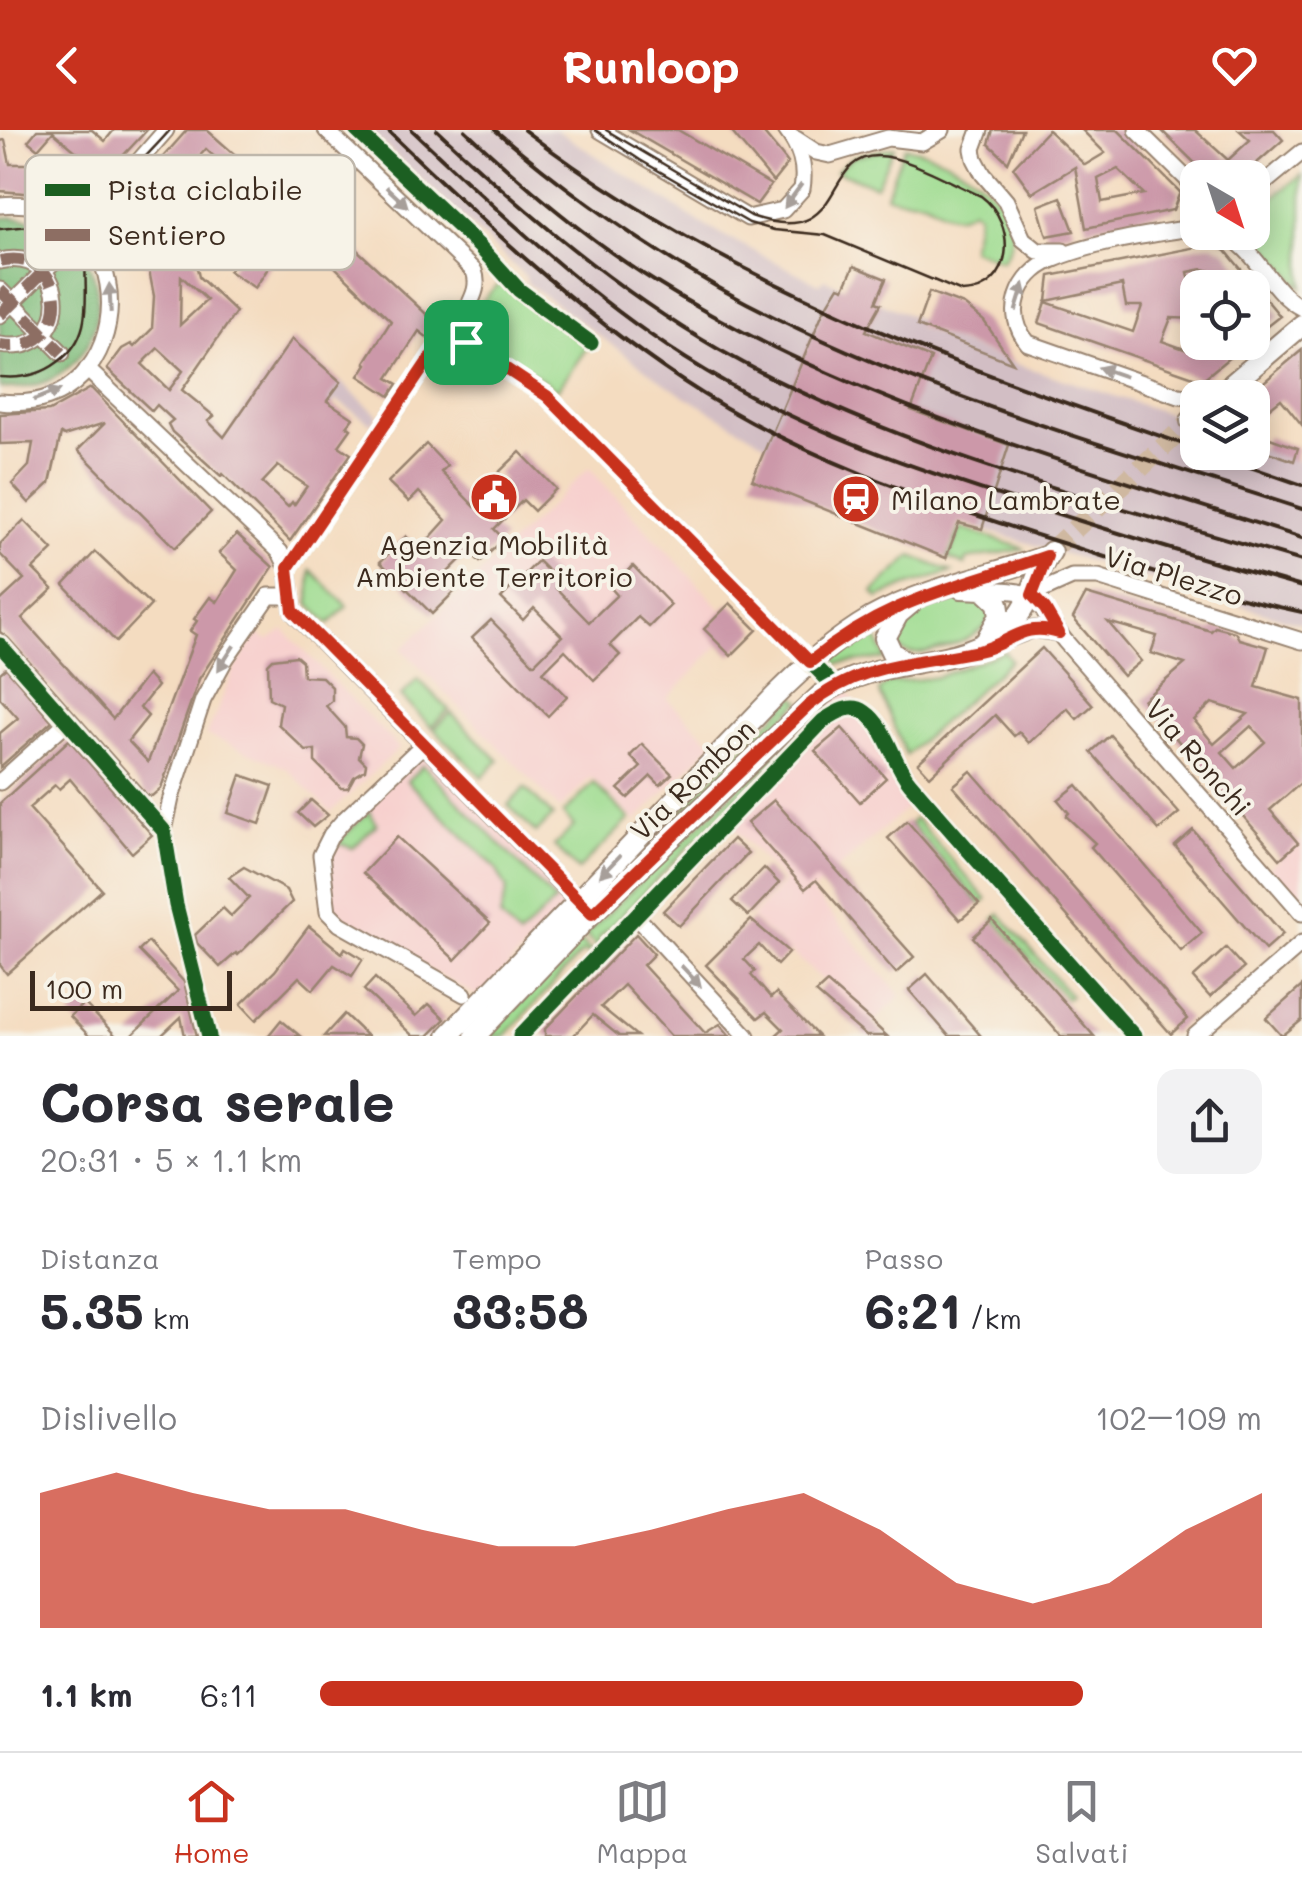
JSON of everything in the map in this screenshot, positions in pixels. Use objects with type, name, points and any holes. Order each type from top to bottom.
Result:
[{"type":"main road","points":[[1237,380],[1294,332]]},
{"type":"main road","points":[[906,662],[892,653],[886,638],[898,614],[929,594],[1050,553],[1032,595],[1010,625],[968,650]]},
{"type":"main road","points":[[929,594],[983,588],[998,602],[1000,616],[991,634],[968,650]]},
{"type":"main road","name":"Via Rombon","points":[[475,1036],[584,907],[810,662],[870,619],[929,594]]},
{"type":"main road","name":"Via Rombon","points":[[448,1036],[584,907],[834,686],[862,672],[968,650]]},
{"type":"street","points":[[144,155],[166,130]]},
{"type":"street","points":[[326,130],[352,155]]},
{"type":"street","points":[[600,130],[745,217],[774,214],[797,198],[804,175],[790,136]]},
{"type":"street","points":[[790,136],[816,152],[845,152],[880,139],[922,142],[942,130]]},
{"type":"street","points":[[980,130],[973,149],[983,174],[1006,201],[1018,231],[1034,250],[1097,248]]},
{"type":"street","points":[[1137,130],[1180,172]]},
{"type":"street","points":[[1270,178],[1302,152]]},
{"type":"street","points":[[355,158],[474,271],[478,288],[460,324],[466,342],[547,396],[834,686]]},
{"type":"street","points":[[0,205],[25,207]]},
{"type":"street","points":[[1180,231],[1050,260],[1024,282],[1016,298],[1016,320],[1028,343],[1180,396]]},
{"type":"street","points":[[1252,250],[1295,303],[1294,332]]},
{"type":"street","points":[[0,261],[25,262]]},
{"type":"street","points":[[0,345],[22,346],[43,334],[56,308],[54,289],[40,270]]},
{"type":"street","points":[[0,402],[44,398],[76,381],[87,369],[108,332],[112,304],[104,270]]},
{"type":"street","points":[[0,315],[44,272]]},
{"type":"street","points":[[0,290],[62,353]]},
{"type":"street","points":[[288,568],[434,352],[445,343],[466,342]]},
{"type":"street","points":[[87,369],[280,552],[288,568],[290,596],[297,616],[584,907]]},
{"type":"street","name":"Via Plezzo","points":[[1032,595],[1072,577],[1098,576],[1302,641]]},
{"type":"street","points":[[983,588],[1032,595]]},
{"type":"street","name":"Via Ronchi","points":[[1032,595],[1059,633],[1302,913]]},
{"type":"street","points":[[209,1036],[176,905],[164,831],[207,690],[269,596],[290,596]]},
{"type":"street","points":[[968,650],[979,651],[1028,630],[1059,633]]},
{"type":"street","points":[[0,645],[164,831]]},
{"type":"street","name":"Via Rombon","points":[[520,1036],[834,714],[855,708],[868,714],[906,779],[1134,1036]]},
{"type":"street","points":[[0,782],[68,720]]},
{"type":"street","points":[[424,744],[331,836],[321,855],[323,889],[328,912],[340,924],[464,994]]},
{"type":"street","points":[[635,915],[747,1036]]},
{"type":"street","points":[[1195,1036],[1302,943]]},
{"type":"shaded area","points":[[368,130],[556,130],[707,227],[819,284],[824,279],[844,287],[854,266],[885,279],[876,301],[921,320],[917,327],[1180,417],[1180,470],[1270,470],[1270,438],[1298,448],[1294,460],[1298,462],[1302,453],[1302,624],[960,523],[946,558],[752,480],[766,444],[673,389],[527,283],[526,277]]},
{"type":"shaded area","points":[[292,339],[378,415],[372,424],[336,400],[315,430]]},
{"type":"shaded area","points":[[589,468],[722,610],[704,629],[719,645],[667,699],[713,743],[636,821],[591,777],[560,809],[402,649]]},
{"type":"shaded area","points":[[284,630],[399,748],[331,812],[286,768],[207,735],[233,672],[257,634],[269,640]]},
{"type":"shaded area","points":[[842,684],[879,733],[918,798],[812,892],[901,996],[873,1023],[751,918],[784,882],[712,804]]},
{"type":"shaded area","points":[[424,748],[572,900],[479,997],[343,922],[332,909],[324,857],[333,837]]},
{"type":"shaded area","points":[[1302,840],[1302,909],[1267,870]]},
{"type":"green space","points":[[894,147],[876,186],[836,171],[852,157]]},
{"type":"green space","points":[[904,147],[944,159],[985,185],[1001,202],[1010,220],[1011,240],[1002,260],[971,249],[978,214],[972,209],[950,215],[919,200],[886,195]]},
{"type":"green space","points":[[1302,175],[1302,288],[1270,250],[1270,200]]},
{"type":"green space","points":[[0,218],[25,220],[25,270],[90,270],[94,278],[97,310],[89,340],[70,366],[40,384],[0,388]]},
{"type":"green space","points":[[503,282],[588,346],[557,390],[471,330],[482,303]]},
{"type":"green space","points":[[961,528],[1025,549],[967,559],[965,565],[948,558]]},
{"type":"green space","points":[[912,556],[952,572],[878,598],[873,592]]},
{"type":"green space","points":[[311,570],[347,606],[329,624],[309,604]]},
{"type":"green space","points":[[975,596],[991,606],[988,622],[974,635],[924,653],[905,652],[894,640],[918,612],[938,603]]},
{"type":"green space","points":[[874,632],[886,659],[833,664],[837,656]]},
{"type":"green space","points":[[1004,651],[1011,660],[906,755],[879,691],[888,683],[938,677]]},
{"type":"green space","points":[[418,679],[449,710],[431,727],[401,696]]},
{"type":"green space","points":[[795,696],[801,701],[607,889],[604,886]]},
{"type":"green space","points":[[451,713],[499,761],[482,777],[434,729]]},
{"type":"green space","points":[[808,721],[811,723],[598,939],[596,947],[585,935]]},
{"type":"green space","points":[[423,765],[555,901],[519,937],[500,917],[507,889],[495,867],[407,781]]},
{"type":"green space","points":[[594,783],[630,819],[578,870],[554,846],[574,826],[563,814]]},
{"type":"green space","points":[[525,788],[553,816],[536,833],[508,805]]},
{"type":"green space","points":[[369,811],[377,824],[353,848],[337,843]]},
{"type":"green space","points":[[915,818],[987,900],[981,904],[910,824]]},
{"type":"green space","points":[[1000,914],[1070,995],[1066,999],[994,919]]},
{"type":"green space","points":[[580,941],[592,952],[583,952],[505,1036],[488,1036]]},
{"type":"building","points":[[37,130],[92,130],[105,141],[114,130],[147,130],[124,155],[80,155],[53,132],[38,149],[28,141]]},
{"type":"building","points":[[187,130],[207,130],[235,155],[212,155],[206,149],[201,155],[165,155]]},
{"type":"building","points":[[630,130],[678,130],[771,185],[757,204]]},
{"type":"building","points":[[730,130],[761,130],[788,163],[773,182]]},
{"type":"building","points":[[993,130],[1022,130],[1008,162],[989,144]]},
{"type":"building","points":[[1048,130],[1085,165],[1105,153],[1082,130],[1118,130],[1180,192],[1173,210],[1086,228],[1075,167],[1032,193],[1013,167]],"holes":[[[1118,169],[1144,194],[1102,202],[1098,179]]]},
{"type":"building","points":[[1161,130],[1195,130],[1228,160],[1192,160]]},
{"type":"building","points":[[1239,130],[1274,130],[1283,140],[1260,160],[1228,160],[1250,140]]},
{"type":"building","points":[[5,140],[10,164],[25,164],[25,193],[0,191],[0,141]]},
{"type":"building","points":[[1061,197],[1074,231],[1047,236],[1038,206]]},
{"type":"building","points":[[355,248],[437,324],[428,338],[419,331],[388,378],[398,384],[390,396],[359,376],[391,321],[338,270],[355,270]]},
{"type":"building","points":[[1182,250],[1224,250],[1242,270],[1180,270],[1180,318],[1171,318],[1162,341],[1180,348],[1180,360],[1226,360],[1202,380],[1039,323],[1046,302],[1133,332],[1142,306],[1126,306],[1122,285],[1047,301],[1050,276]]},
{"type":"building","points":[[854,266],[886,279],[876,302],[881,304],[866,331],[931,358],[911,410],[1009,445],[982,529],[959,523],[946,558],[752,480],[823,312],[839,286],[844,288]]},
{"type":"building","points":[[149,270],[197,270],[199,277],[236,312],[182,390],[214,416],[208,421],[224,437],[292,339],[341,382],[327,401],[353,418],[347,426],[351,429],[339,446],[351,454],[290,541],[223,474],[172,432],[168,424],[173,420],[157,405],[152,411],[107,369],[122,349],[131,344],[134,347],[152,329],[154,296]],"holes":[[[181,276],[207,300],[180,325]],[[158,348],[183,371],[169,390],[142,364]],[[278,466],[307,486],[294,505],[292,502],[288,507],[262,483]]]},
{"type":"building","points":[[230,270],[267,270],[255,288]]},
{"type":"building","points":[[929,292],[964,305],[984,321],[1013,363],[917,326]]},
{"type":"building","points":[[1270,304],[1280,316],[1270,324]]},
{"type":"building","points":[[1302,350],[1302,425],[1281,399],[1270,408],[1270,380],[1266,380]]},
{"type":"building","points":[[91,388],[211,512],[175,548],[78,450],[105,423],[61,434],[50,483],[29,503],[12,484],[29,466],[33,443],[0,444],[0,414],[49,411]]},
{"type":"building","points":[[1270,438],[1298,448],[1294,461],[1270,453]]},
{"type":"building","points":[[426,444],[447,466],[441,472],[475,507],[503,480],[497,474],[520,452],[556,489],[534,511],[523,500],[494,529],[504,539],[480,562],[469,551],[444,576],[457,589],[432,614],[380,562],[406,536],[419,550],[446,520],[419,492],[409,502],[388,482]]},
{"type":"building","points":[[24,520],[53,550],[33,569],[53,589],[22,618],[113,719],[147,675],[157,686],[140,708],[148,716],[128,741],[148,762],[196,635],[190,631],[197,621],[194,619],[210,597],[217,602],[237,570],[219,553],[237,534],[273,567],[199,679],[161,788],[152,796],[0,632],[0,601],[24,579],[0,554],[0,544]]},
{"type":"building","points":[[95,552],[151,605],[116,642],[64,585]]},
{"type":"building","points":[[538,561],[561,584],[556,588],[589,622],[617,595],[611,588],[633,566],[671,605],[649,627],[638,617],[610,645],[620,655],[594,680],[565,650],[543,672],[567,696],[548,716],[472,638],[491,620],[534,664],[562,636],[534,608],[523,620],[501,598]]},
{"type":"building","points":[[1086,594],[1211,631],[1215,627],[1235,632],[1239,639],[1268,647],[1256,687],[1302,700],[1302,782],[1270,810],[1298,843],[1280,859],[1143,700],[1185,664],[1151,653],[1157,636],[1108,622],[1141,661],[1123,676],[1073,618]],"holes":[[[1212,703],[1248,714],[1214,744],[1194,720]],[[1251,726],[1265,742],[1236,768],[1222,752]]]},
{"type":"building","points":[[730,603],[757,630],[731,656],[704,629]]},
{"type":"building","points":[[1042,648],[1093,705],[1077,719],[1067,708],[1029,743],[1019,732],[1014,736],[995,715],[930,776],[918,763]]},
{"type":"building","points":[[296,656],[302,661],[303,676],[322,677],[332,687],[332,701],[326,706],[345,727],[346,737],[356,738],[362,744],[359,757],[366,764],[365,770],[354,777],[348,788],[341,788],[315,762],[315,750],[306,751],[278,724],[281,704],[269,698],[268,664],[273,659]]},
{"type":"building","points":[[6,668],[52,721],[0,767],[0,733],[18,718],[0,698],[0,673]]},
{"type":"building","points":[[842,728],[886,778],[860,802],[815,751]]},
{"type":"building","points":[[1110,735],[1179,813],[1159,830],[1091,752]]},
{"type":"building","points":[[69,740],[152,835],[132,853],[70,779],[59,789],[55,785],[29,808],[102,890],[7,974],[0,965],[0,803]]},
{"type":"building","points":[[642,744],[672,774],[660,785],[651,776],[628,798],[618,789],[641,767],[630,756]]},
{"type":"building","points":[[971,771],[1188,1019],[1171,1034],[953,786]]},
{"type":"building","points":[[241,775],[273,786],[260,824],[228,813]]},
{"type":"building","points":[[1077,785],[1202,933],[1181,951],[1091,847],[1095,843],[1066,816],[1069,813],[1058,800]]},
{"type":"building","points":[[311,800],[328,815],[313,827],[298,813]]},
{"type":"building","points":[[774,800],[914,957],[896,973],[816,880],[805,889],[747,823]]},
{"type":"building","points":[[907,821],[979,904],[960,920],[888,838]]},
{"type":"building","points":[[1193,830],[1283,934],[1265,950],[1175,846]]},
{"type":"building","points":[[397,837],[490,923],[455,960],[363,873]]},
{"type":"building","points":[[733,839],[748,853],[679,926],[663,911]]},
{"type":"building","points":[[244,867],[286,890],[292,902],[238,955],[220,967],[197,943],[195,935],[223,908],[231,916],[249,898],[229,877]]},
{"type":"building","points":[[764,868],[779,883],[748,916],[732,901]]},
{"type":"building","points":[[751,920],[789,952],[777,965],[759,945],[744,959],[755,971],[751,975],[771,998],[776,993],[818,1036],[775,1036],[783,1029],[766,1012],[758,1018],[706,965]]},
{"type":"building","points":[[992,920],[1094,1036],[1061,1036],[973,937]]},
{"type":"building","points":[[309,926],[342,953],[345,948],[363,959],[352,976],[334,965],[313,990],[299,977],[256,1020],[241,1004],[275,971]]},
{"type":"building","points":[[636,934],[654,954],[643,965],[705,1033],[720,1024],[730,1036],[671,1036],[624,985],[601,1007],[637,1036],[619,1036],[593,1015],[573,1036],[545,1036],[545,1029]]},
{"type":"building","points":[[148,942],[184,982],[197,1036],[185,1036],[181,1017],[161,1036],[131,1036],[178,991],[139,951]]},
{"type":"building","points":[[1226,948],[1244,968],[1210,997],[1193,978]]},
{"type":"building","points":[[927,974],[981,1036],[949,1036],[909,990]]},
{"type":"building","points":[[375,978],[416,1016],[429,1004],[445,1019],[428,1036],[413,1036],[364,990]]},
{"type":"building","points":[[827,983],[887,1036],[866,1036],[816,993]]},
{"type":"building","points":[[1302,986],[1302,1020],[1282,1036],[1266,1018]]},
{"type":"building","points":[[84,1003],[116,1036],[89,1036],[70,1016]]},
{"type":"building","points":[[344,1014],[367,1036],[324,1036]]},
{"type":"building","points":[[281,1020],[300,1036],[268,1036]]},
{"type":"tunnel","points":[[1052,550],[1180,431]]},
{"type":"tram line","points":[[147,155],[170,130]]},
{"type":"tram line","points":[[595,130],[749,223],[774,230],[825,235],[962,292],[980,289],[1001,268],[1005,238],[993,208],[981,196],[902,161],[878,156],[860,160],[848,170],[819,212],[804,221],[782,223],[751,216],[606,130]]},
{"type":"tram line","points":[[0,229],[25,226]]},
{"type":"tram line","points":[[0,377],[38,373],[72,348],[85,315],[85,270]]},
{"type":"railway","points":[[387,130],[565,293],[641,352],[725,408],[818,455],[962,511],[1181,581],[1302,612]]},
{"type":"railway","points":[[412,130],[577,279],[648,333],[728,384],[818,429],[959,482],[1302,587]]},
{"type":"railway","points":[[437,130],[537,220],[607,275],[680,326],[786,385],[857,417],[1004,472],[1302,561]]},
{"type":"railway","points":[[465,130],[556,210],[628,264],[730,325],[808,364],[1052,458],[1302,538]]},
{"type":"railway","points":[[495,130],[631,234],[689,271],[788,324],[1005,412],[1302,509]]},
{"type":"railway","points":[[524,130],[602,185],[764,278],[933,353],[1180,443]]},
{"type":"railway","points":[[1259,470],[1302,485]]},
{"type":"marked path","points":[[0,261],[25,261]]},
{"type":"marked path","points":[[0,345],[24,344],[42,335],[52,320],[55,302],[51,284],[42,270]]},
{"type":"marked path","points":[[0,315],[45,270]]},
{"type":"marked path","points":[[0,290],[62,353]]},
{"type":"cycle path","points":[[356,130],[479,246],[519,290],[591,343]]},
{"type":"cycle path","points":[[288,569],[434,352],[445,343],[459,341],[547,396],[834,686]]},
{"type":"cycle path","points":[[0,645],[164,831],[176,905],[209,1036]]},
{"type":"cycle path","points":[[520,1036],[823,721],[854,708],[873,718],[910,783],[1134,1036]]},
{"type":"place","name":"Agenzia Mobilità Ambiente Territorio","points":[[494,497]]},
{"type":"place","name":"Milano Lambrate","points":[[856,499]]},
{"type":"route","points":[[453,340],[466,342],[547,396],[810,662],[851,630],[886,610],[1047,556],[1032,595],[1040,601],[1059,633],[1028,630],[979,651],[862,672],[834,686],[808,706],[592,914],[293,611],[288,568],[434,352],[453,340]]}]
